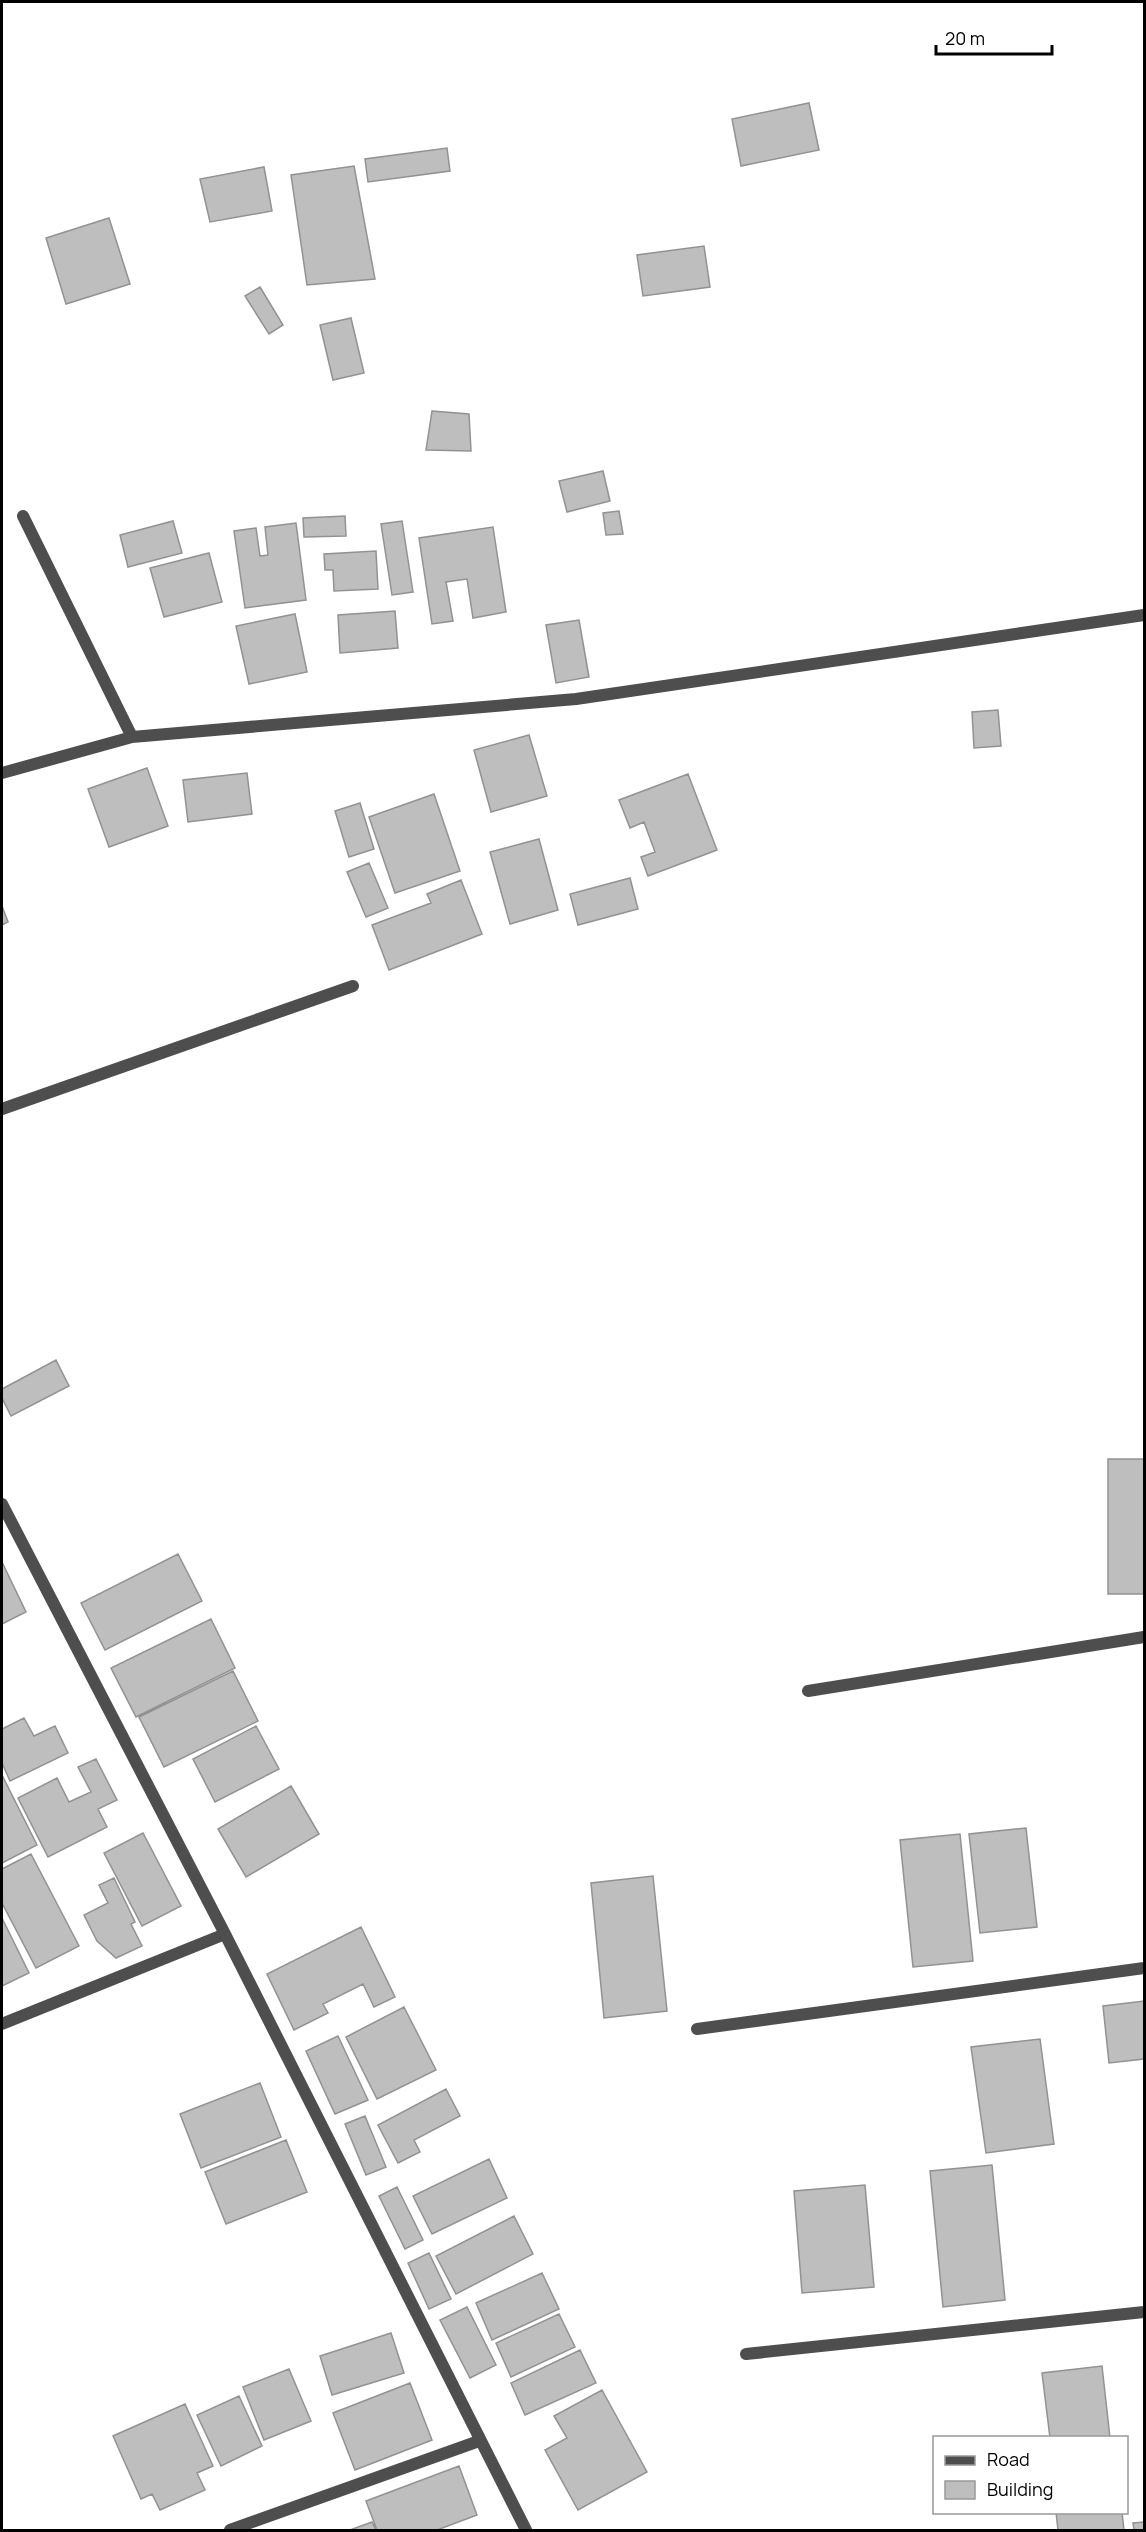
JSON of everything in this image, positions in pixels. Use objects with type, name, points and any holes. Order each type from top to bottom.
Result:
[{"type":"street","points":[[23,516],[132,737]]},
{"type":"street","points":[[2,773],[132,737],[576,699],[1144,615]]},
{"type":"street","points":[[2,1109],[353,986]]},
{"type":"street","points":[[2,1508],[225,1934],[479,2441],[526,2530]]},
{"type":"street","points":[[808,1691],[1144,1637]]},
{"type":"street","points":[[2,2024],[225,1934]]},
{"type":"street","points":[[697,2029],[1144,1968]]},
{"type":"street","points":[[746,2354],[1144,2312]]},
{"type":"street","points":[[230,2530],[479,2441]]},
{"type":"building","points":[[809,103],[819,150],[741,166],[732,119]]},
{"type":"building","points":[[447,148],[450,171],[368,182],[365,159]]},
{"type":"building","points":[[354,166],[375,279],[307,285],[291,175]]},
{"type":"building","points":[[264,167],[272,211],[210,222],[200,179]]},
{"type":"building","points":[[109,218],[130,284],[66,304],[46,238]]},
{"type":"building","points":[[704,246],[710,287],[643,296],[637,255]]},
{"type":"building","points":[[260,287],[283,325],[269,334],[245,296]]},
{"type":"building","points":[[351,318],[364,373],[333,380],[320,325]]},
{"type":"building","points":[[432,411],[469,414],[471,451],[426,450]]},
{"type":"building","points":[[603,471],[610,501],[567,512],[559,481]]},
{"type":"building","points":[[619,511],[623,534],[606,535],[603,513]]},
{"type":"building","points":[[345,516],[346,536],[304,537],[303,518]]},
{"type":"building","points":[[173,521],[182,553],[128,567],[120,535]]},
{"type":"building","points":[[402,521],[413,592],[392,595],[381,524]]},
{"type":"building","points":[[296,523],[306,600],[245,608],[234,531],[256,528],[260,556],[268,555],[265,527]]},
{"type":"building","points":[[493,527],[506,612],[473,618],[467,579],[446,582],[453,621],[432,624],[419,538]]},
{"type":"building","points":[[376,551],[378,589],[334,591],[333,570],[325,570],[324,554]]},
{"type":"building","points":[[209,553],[222,602],[164,617],[150,568]]},
{"type":"building","points":[[395,611],[398,648],[340,653],[338,615]]},
{"type":"building","points":[[295,614],[307,672],[249,684],[236,626]]},
{"type":"building","points":[[579,620],[589,677],[556,683],[546,625]]},
{"type":"building","points":[[998,710],[1001,746],[974,748],[972,712]]},
{"type":"building","points":[[529,735],[547,796],[491,812],[474,750]]},
{"type":"building","points":[[147,768],[168,826],[109,847],[88,789]]},
{"type":"building","points":[[247,773],[252,814],[188,822],[183,780]]},
{"type":"building","points":[[688,774],[717,850],[648,876],[641,857],[655,852],[644,822],[630,828],[619,800]]},
{"type":"building","points":[[434,794],[460,871],[395,893],[369,817]]},
{"type":"building","points":[[360,803],[374,849],[349,857],[335,811]]},
{"type":"building","points":[[539,839],[558,910],[510,924],[490,852]]},
{"type":"building","points":[[369,863],[388,908],[366,917],[347,872]]},
{"type":"building","points":[[630,878],[638,909],[578,925],[570,894]]},
{"type":"building","points":[[461,880],[482,934],[389,970],[372,925],[431,903],[427,894]]},
{"type":"building","points":[[2,906],[8,922],[2,925]]},
{"type":"building","points":[[56,1360],[69,1386],[11,1416],[2,1398],[2,1389]]},
{"type":"building","points":[[1108,1459],[1144,1459],[1144,1594],[1108,1594]]},
{"type":"building","points":[[178,1554],[202,1601],[105,1650],[81,1603]]},
{"type":"building","points":[[2,1562],[26,1612],[2,1624]]},
{"type":"building","points":[[211,1619],[235,1668],[136,1717],[111,1668]]},
{"type":"building","points":[[233,1671],[258,1721],[164,1767],[139,1717]]},
{"type":"building","points":[[24,1718],[34,1736],[55,1726],[68,1753],[10,1781],[2,1763],[2,1729]]},
{"type":"building","points":[[256,1726],[279,1769],[215,1802],[193,1759]]},
{"type":"building","points":[[96,1759],[117,1800],[98,1809],[107,1827],[48,1857],[18,1798],[57,1778],[69,1802],[91,1792],[78,1767]]},
{"type":"building","points":[[2,1775],[37,1845],[2,1863]]},
{"type":"building","points":[[291,1786],[319,1834],[246,1877],[218,1829]]},
{"type":"building","points":[[1026,1828],[1037,1927],[980,1933],[969,1834]]},
{"type":"building","points":[[143,1833],[181,1906],[142,1926],[104,1853]]},
{"type":"building","points":[[960,1834],[973,1961],[913,1967],[900,1840]]},
{"type":"building","points":[[31,1854],[79,1946],[36,1968],[2,1903],[2,1869]]},
{"type":"building","points":[[653,1876],[667,2011],[604,2018],[591,1883]]},
{"type":"building","points":[[114,1878],[135,1922],[131,1924],[142,1946],[116,1958],[97,1941],[84,1915],[108,1903],[99,1885]]},
{"type":"building","points":[[2,1918],[29,1973],[2,1986]]},
{"type":"building","points":[[361,1927],[395,1997],[374,2007],[363,1984],[323,2004],[328,2013],[294,2030],[267,1974]]},
{"type":"building","points":[[1144,2001],[1144,2059],[1109,2063],[1103,2006]]},
{"type":"building","points":[[404,2007],[436,2070],[377,2099],[346,2037]]},
{"type":"building","points":[[338,2036],[368,2100],[335,2114],[306,2051]]},
{"type":"building","points":[[1040,2039],[1054,2144],[986,2153],[971,2047]]},
{"type":"building","points":[[260,2083],[281,2137],[201,2168],[180,2114]]},
{"type":"building","points":[[446,2089],[460,2116],[414,2140],[420,2152],[398,2163],[378,2125]]},
{"type":"building","points":[[365,2116],[386,2167],[366,2175],[345,2124]]},
{"type":"building","points":[[286,2140],[307,2192],[226,2224],[205,2172]]},
{"type":"building","points":[[489,2159],[507,2198],[432,2234],[413,2196]]},
{"type":"building","points":[[992,2165],[1005,2300],[943,2307],[930,2171]]},
{"type":"building","points":[[865,2185],[874,2287],[802,2293],[794,2191]]},
{"type":"building","points":[[397,2187],[423,2240],[405,2249],[379,2196]]},
{"type":"building","points":[[514,2216],[533,2254],[456,2294],[436,2256]]},
{"type":"building","points":[[429,2253],[451,2299],[429,2309],[408,2263]]},
{"type":"building","points":[[542,2273],[559,2309],[492,2340],[476,2303]]},
{"type":"building","points":[[467,2307],[496,2365],[470,2378],[440,2320]]},
{"type":"building","points":[[559,2314],[575,2347],[511,2377],[496,2343]]},
{"type":"building","points":[[391,2333],[404,2373],[332,2395],[320,2356]]},
{"type":"building","points":[[580,2350],[596,2383],[525,2415],[511,2383]]},
{"type":"building","points":[[1102,2366],[1110,2436],[1050,2436],[1042,2373]]},
{"type":"building","points":[[289,2369],[311,2421],[264,2440],[243,2387]]},
{"type":"building","points":[[410,2383],[432,2440],[355,2470],[333,2413]]},
{"type":"building","points":[[602,2390],[647,2472],[578,2510],[545,2450],[567,2438],[554,2416]]},
{"type":"building","points":[[239,2396],[262,2446],[221,2466],[197,2415]]},
{"type":"building","points":[[185,2404],[213,2466],[197,2473],[205,2490],[160,2510],[152,2494],[141,2499],[113,2436]]},
{"type":"building","points":[[459,2466],[477,2515],[437,2530],[377,2530],[366,2501]]},
{"type":"building","points":[[1056,2514],[1122,2514],[1124,2530],[1058,2530]]},
{"type":"building","points":[[372,2522],[376,2530],[350,2530]]},
{"type":"building","points":[[1144,2522],[1144,2530],[1134,2530],[1133,2523]]}]
